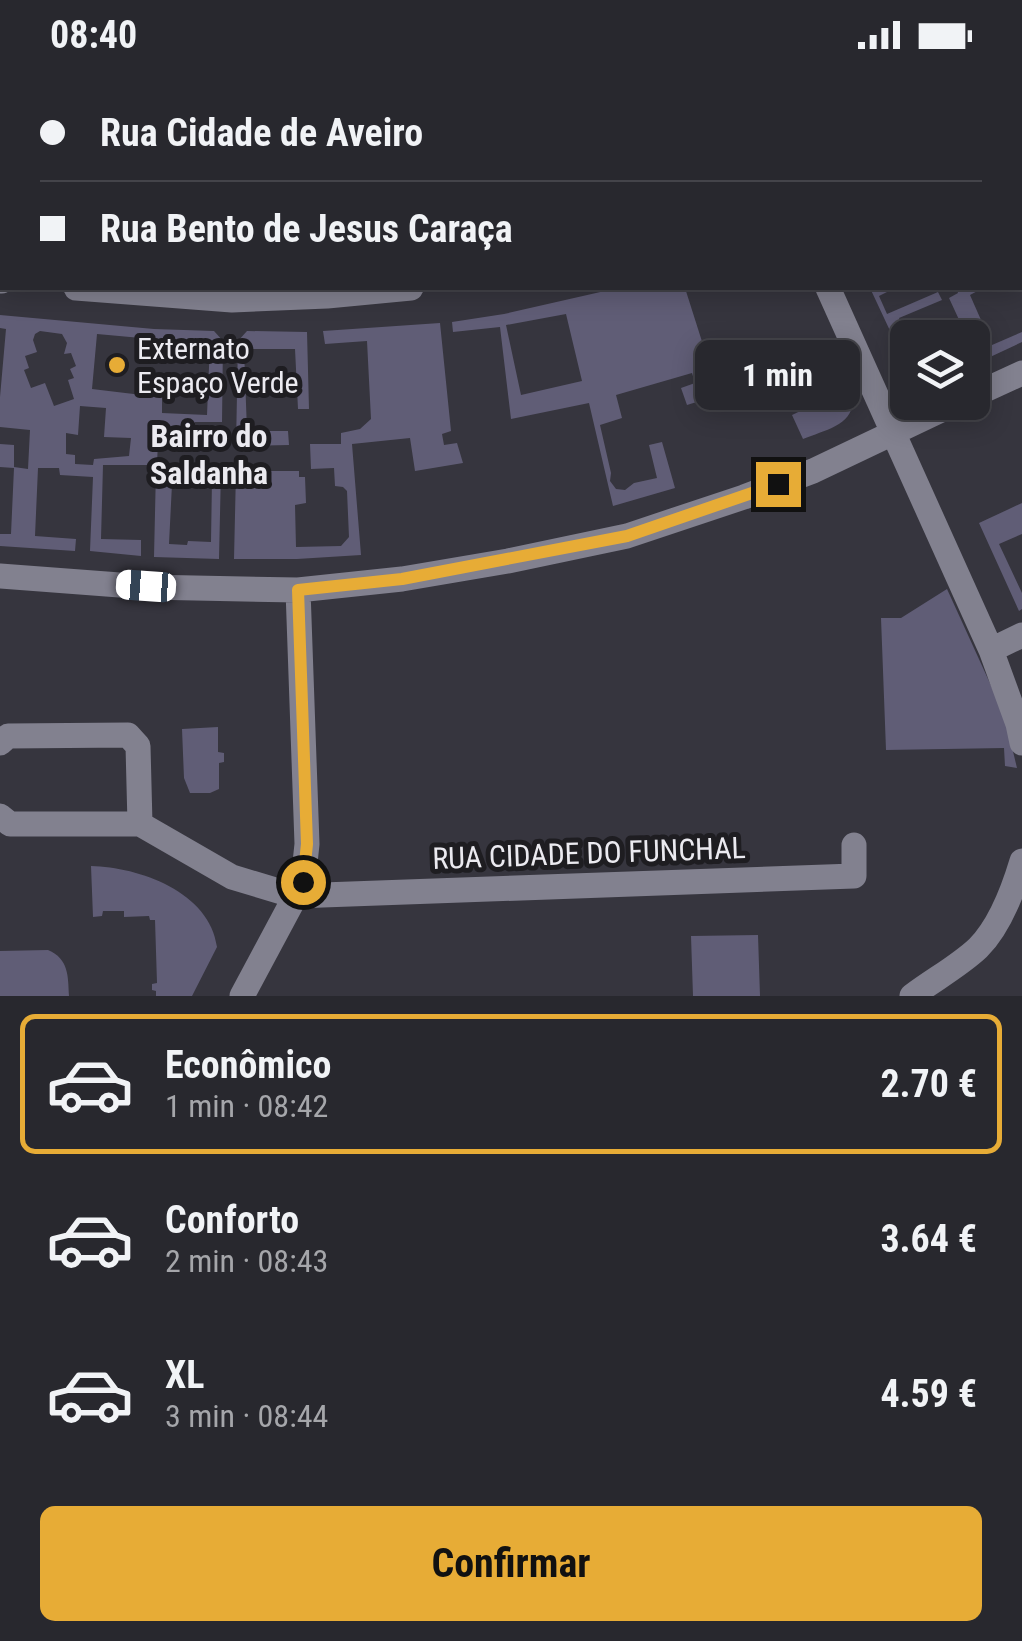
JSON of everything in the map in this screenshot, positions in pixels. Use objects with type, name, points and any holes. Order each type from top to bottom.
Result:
[{"type":"street","points":[[133,290],[232,300],[390,290]]},
{"type":"street","points":[[829,290],[990,650],[1022,743]]},
{"type":"street","points":[[990,388],[1022,373]]},
{"type":"street","points":[[0,576],[162,587],[298,590],[402,579],[627,536],[812,471],[920,420]]},
{"type":"street","points":[[242,996],[303,882],[307,844],[298,590]]},
{"type":"street","points":[[990,650],[1022,635]]},
{"type":"street","points":[[0,743],[8,736],[128,735],[138,746],[140,824]]},
{"type":"street","points":[[0,816],[10,824],[140,824],[232,876],[296,896]]},
{"type":"street","name":"RUA CIDADE DO FUNCHAL","points":[[296,896],[854,876],[854,846]]},
{"type":"street","points":[[912,996],[977,948],[994,926],[1022,862]]},
{"type":"street","points":[[994,926],[1022,924]]},
{"type":"shaded area","points":[[609,290],[686,290],[719,395],[687,405],[681,388],[695,383],[692,373],[616,395],[622,418],[600,425],[610,481],[616,489],[625,490],[634,483],[657,478],[649,445],[662,442],[675,488],[613,506],[589,403],[511,419],[500,327],[453,332],[452,322]],"holes":[[[566,314],[582,381],[521,395],[506,325]]]},
{"type":"shaded area","points":[[871,290],[891,290],[879,296],[887,314],[938,292],[942,300],[890,320],[890,331]]},
{"type":"shaded area","points":[[957,290],[979,290],[970,295],[981,320],[959,320],[949,298]]},
{"type":"shaded area","points":[[0,315],[214,331],[223,341],[222,422],[195,422],[194,443],[158,440],[157,465],[103,465],[101,539],[141,540],[141,556],[90,551],[93,477],[60,475],[59,468],[38,468],[35,536],[76,539],[75,551],[0,546],[0,534],[11,534],[14,468],[0,467],[0,444],[14,445],[14,467],[28,469],[30,430],[0,427],[6,329],[0,328]],"holes":[[[40,331],[62,334],[67,343],[64,354],[71,353],[76,366],[70,369],[74,378],[68,380],[74,399],[54,406],[45,383],[31,388],[24,370],[29,368],[25,356],[37,352],[33,340]],[[97,334],[153,342],[210,343],[207,415],[162,413],[162,388],[150,388],[142,395],[92,389]],[[80,406],[106,408],[104,437],[131,438],[129,456],[94,459],[93,465],[75,464],[75,455],[66,454],[66,433],[78,435]]]},
{"type":"shaded area","points":[[440,323],[451,431],[442,434],[444,445],[457,443],[463,463],[415,471],[410,438],[352,444],[361,555],[234,559],[236,471],[299,471],[299,477],[305,477],[306,503],[295,505],[296,547],[341,546],[349,537],[347,491],[335,486],[334,468],[311,469],[310,444],[341,444],[341,433],[360,429],[371,419],[367,341],[325,344],[323,331]]},
{"type":"shaded area","points":[[247,331],[307,332],[309,409],[298,409],[295,349],[244,349],[247,431],[288,431],[289,445],[236,446],[238,341]]},
{"type":"shaded area","points":[[1022,332],[1022,342],[990,357],[990,340],[992,345]]},
{"type":"shaded area","points":[[849,388],[852,400],[847,417],[832,428],[803,439],[792,415]]},
{"type":"shaded area","points":[[156,469],[221,470],[219,559],[154,557]],"holes":[[[188,478],[212,479],[211,542],[169,544],[172,484],[188,485]]]},
{"type":"shaded area","points":[[1022,503],[1022,534],[999,544],[1022,593],[1019,611],[979,523]]},
{"type":"shaded area","points":[[947,589],[1004,714],[1017,768],[1005,766],[1004,748],[886,750],[881,618],[901,618]]},
{"type":"shaded area","points":[[218,727],[218,752],[224,753],[224,762],[219,763],[219,789],[190,793],[184,778],[182,729]]},
{"type":"shaded area","points":[[91,866],[150,878],[187,897],[201,911],[212,928],[217,947],[192,996],[156,996],[152,990],[152,984],[157,983],[155,920],[149,916],[124,917],[124,911],[103,911],[102,916],[93,917]]},
{"type":"shaded area","points":[[758,935],[760,996],[693,996],[691,936]]},
{"type":"shaded area","points":[[48,950],[64,963],[69,996],[0,996],[0,951]]},
{"type":"place","name":"Externato Espaço Verde","points":[[117,365]]},
{"type":"district","name":"Bairro do Saldanha","points":[[209,454]]},
{"type":"route","points":[[303,882],[307,844],[298,590],[402,579],[627,536],[778,484]]}]
